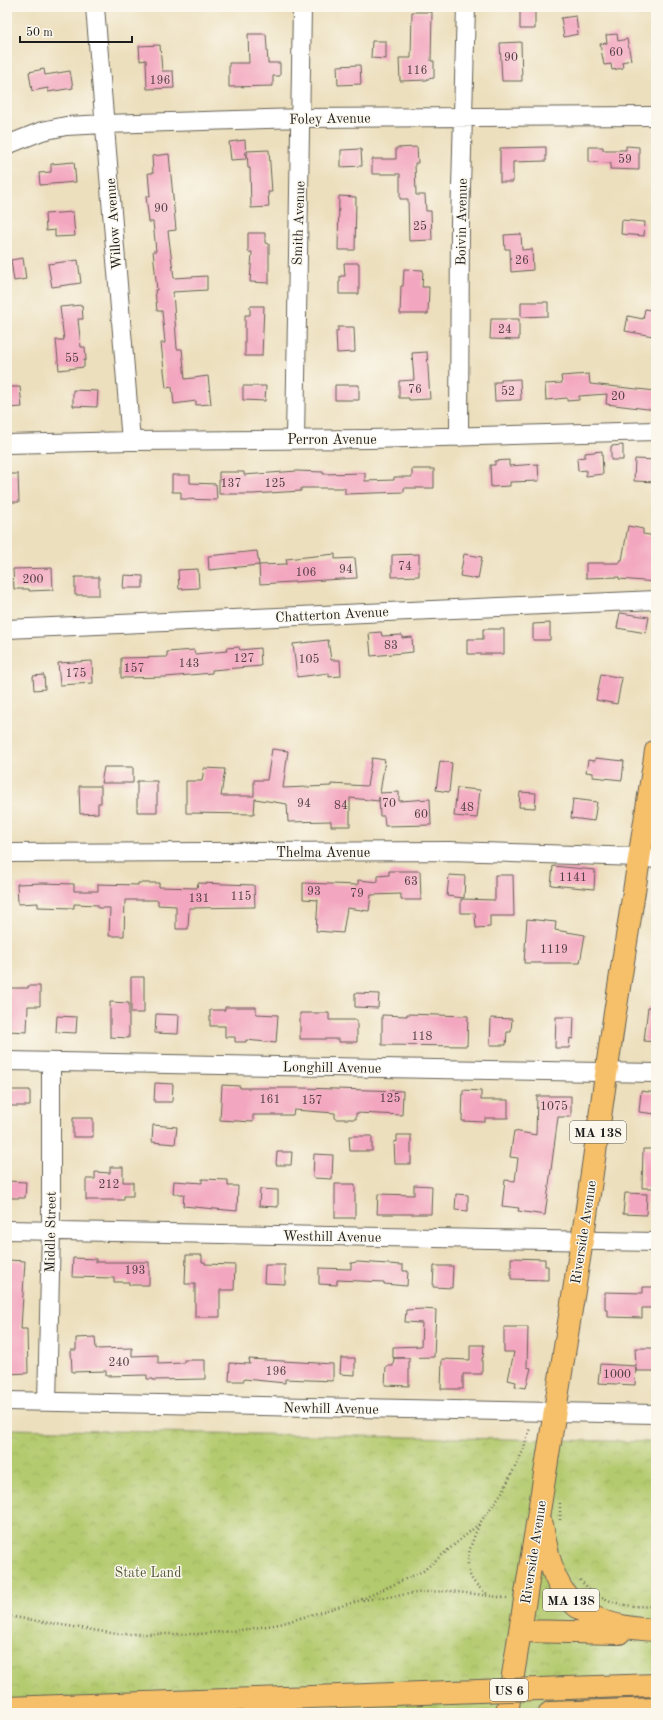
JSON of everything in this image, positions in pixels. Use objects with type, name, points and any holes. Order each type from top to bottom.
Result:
[{"type":"main road","name":"Riverside Avenue","points":[[507,1713],[582,1240],[606,1072],[647,858],[656,751]]},
{"type":"main road","name":"MA 138","points":[[539,1513],[552,1569],[569,1598],[590,1616],[604,1622],[628,1629],[656,1631]]},
{"type":"main road","points":[[520,1631],[611,1633],[656,1631]]},
{"type":"main road","name":"US 6","points":[[7,1708],[656,1685]]},
{"type":"main road","points":[[550,1713],[656,1709]]},
{"type":"street","name":"Willow Avenue","points":[[95,7],[131,441]]},
{"type":"street","name":"Smith Avenue","points":[[295,440],[297,281],[302,118],[302,7]]},
{"type":"street","name":"Boivin Avenue","points":[[459,437],[459,294],[466,7]]},
{"type":"street","name":"Foley Avenue","points":[[7,145],[42,131],[66,126],[105,124],[302,118],[656,116]]},
{"type":"street","name":"Perron Avenue","points":[[7,444],[459,437],[656,431]]},
{"type":"street","name":"Chatterton Avenue","points":[[7,629],[656,600]]},
{"type":"street","name":"Thelma Avenue","points":[[7,853],[450,850],[647,858]]},
{"type":"street","name":"Longhill Avenue","points":[[7,1061],[656,1073]]},
{"type":"street","name":"Middle Street","points":[[47,1402],[51,1231],[51,1062]]},
{"type":"street","name":"Westhill Avenue","points":[[7,1230],[656,1242]]},
{"type":"street","name":"Newhill Avenue","points":[[7,1401],[655,1414]]},
{"type":"path","points":[[7,1616],[117,1634],[200,1634],[280,1624],[358,1601],[424,1572],[479,1524],[503,1491],[523,1451],[530,1427],[555,1412]]},
{"type":"path","points":[[561,1501],[561,1524]]},
{"type":"path","points":[[479,1524],[469,1548],[468,1566],[474,1581],[488,1595]]},
{"type":"path","points":[[578,1578],[588,1589],[613,1603],[645,1607],[656,1606]]},
{"type":"path","points":[[358,1601],[425,1592],[450,1591],[525,1600]]},
{"type":"green space","name":"State Land","points":[[7,1429],[656,1442],[656,1713],[7,1713]]},
{"type":"building","points":[[520,10],[535,10],[535,29],[520,29]]},
{"type":"building","points":[[412,12],[432,12],[431,61],[434,61],[434,78],[427,80],[400,81],[399,58],[411,58]]},
{"type":"building","points":[[576,16],[578,34],[564,37],[561,18]]},
{"type":"building","points":[[248,34],[266,34],[268,63],[280,63],[280,76],[273,76],[273,86],[229,87],[229,63],[249,63]]},
{"type":"building","points":[[617,34],[618,41],[627,39],[631,60],[622,62],[623,68],[612,70],[611,64],[604,65],[600,44],[607,43],[606,35]]},
{"type":"building","points":[[372,41],[386,41],[386,59],[371,58]]},
{"type":"building","points":[[521,42],[522,81],[502,81],[500,43]]},
{"type":"building","points":[[160,45],[162,71],[173,71],[174,88],[147,89],[146,60],[140,61],[139,46]]},
{"type":"building","points":[[360,65],[361,84],[338,85],[337,66]]},
{"type":"building","points":[[44,69],[45,75],[70,71],[73,88],[48,92],[48,88],[32,91],[29,72]]},
{"type":"building","points":[[245,140],[246,159],[231,160],[229,142]]},
{"type":"building","points":[[626,146],[639,147],[639,170],[610,169],[611,163],[589,162],[589,147],[603,147],[603,150],[626,150]]},
{"type":"building","points":[[417,147],[418,163],[415,163],[416,195],[425,195],[426,211],[431,211],[432,240],[409,241],[408,199],[400,199],[400,174],[372,174],[372,159],[396,159],[396,148]]},
{"type":"building","points":[[546,147],[546,161],[513,162],[513,182],[500,182],[500,148]]},
{"type":"building","points":[[361,149],[362,166],[341,167],[341,150]]},
{"type":"building","points":[[269,150],[272,192],[268,192],[269,207],[251,208],[250,168],[248,168],[247,151]]},
{"type":"building","points":[[169,154],[176,230],[168,231],[174,278],[207,276],[207,290],[173,292],[177,349],[182,349],[185,379],[208,376],[211,404],[196,405],[196,401],[174,404],[172,387],[166,388],[161,343],[165,343],[162,311],[157,311],[155,290],[157,290],[153,251],[156,251],[153,222],[149,222],[146,196],[150,196],[148,173],[153,173],[152,156]]},
{"type":"building","points":[[74,162],[76,182],[40,185],[39,173],[51,172],[51,164]]},
{"type":"building","points":[[339,196],[356,197],[355,250],[338,250]]},
{"type":"building","points":[[73,212],[75,236],[55,237],[55,230],[46,231],[45,214]]},
{"type":"building","points":[[622,220],[645,222],[644,236],[621,234]]},
{"type":"building","points":[[248,233],[265,233],[265,243],[269,244],[269,283],[250,282],[252,252],[248,252]]},
{"type":"building","points":[[521,234],[522,250],[532,249],[533,270],[511,272],[510,249],[505,249],[504,235]]},
{"type":"building","points":[[23,258],[26,279],[14,281],[11,260]]},
{"type":"building","points":[[78,260],[81,283],[52,287],[48,264]]},
{"type":"building","points":[[344,263],[359,263],[359,294],[339,294],[340,276],[345,276]]},
{"type":"building","points":[[404,269],[423,270],[422,287],[429,287],[428,314],[400,314],[401,286],[403,286]]},
{"type":"building","points":[[521,302],[548,302],[548,316],[521,317]]},
{"type":"building","points":[[82,305],[83,319],[78,319],[81,347],[85,347],[86,360],[84,360],[84,367],[59,370],[56,340],[64,340],[60,307]]},
{"type":"building","points":[[250,306],[264,306],[262,356],[245,356],[245,315],[250,315]]},
{"type":"building","points":[[645,309],[656,311],[656,328],[653,336],[625,331],[628,316],[643,319]]},
{"type":"building","points":[[491,319],[519,319],[519,340],[490,339]]},
{"type":"building","points":[[338,327],[354,327],[355,352],[337,353],[336,331],[338,331]]},
{"type":"building","points":[[427,352],[430,399],[409,400],[409,398],[399,398],[399,381],[414,380],[412,353]]},
{"type":"building","points":[[589,374],[590,384],[656,391],[656,410],[606,404],[607,394],[579,396],[579,400],[567,401],[567,398],[546,400],[545,384],[562,383],[561,376]]},
{"type":"building","points":[[520,379],[521,400],[495,401],[494,382]]},
{"type":"building","points":[[335,385],[359,385],[359,400],[335,400]]},
{"type":"building","points":[[243,386],[266,386],[265,401],[243,400]]},
{"type":"building","points":[[7,387],[20,387],[22,407],[7,408]]},
{"type":"building","points":[[73,390],[98,391],[97,407],[73,406]]},
{"type":"building","points":[[623,445],[623,460],[611,460],[611,446]]},
{"type":"building","points":[[602,451],[603,474],[586,476],[586,470],[578,471],[577,458],[585,457],[585,453]]},
{"type":"building","points":[[635,459],[656,460],[656,482],[634,481]]},
{"type":"building","points":[[509,460],[509,466],[538,464],[539,481],[510,482],[510,486],[491,487],[490,465],[495,465],[495,461]]},
{"type":"building","points":[[412,469],[434,469],[434,488],[404,488],[404,492],[345,494],[345,488],[301,488],[301,491],[253,494],[219,494],[219,472],[244,472],[244,475],[297,471],[323,472],[323,474],[365,473],[365,481],[394,480],[394,477],[412,477]]},
{"type":"building","points":[[7,474],[18,474],[19,502],[7,502]]},
{"type":"building","points":[[172,475],[190,475],[190,483],[216,484],[217,500],[181,499],[181,492],[172,492]]},
{"type":"building","points":[[628,526],[643,529],[643,534],[656,536],[653,569],[656,569],[656,582],[619,579],[619,577],[586,578],[586,563],[620,563],[620,560],[622,560]]},
{"type":"building","points":[[257,551],[259,565],[209,570],[208,556]]},
{"type":"building","points":[[335,554],[335,559],[355,558],[357,578],[260,584],[259,565],[287,564],[286,559]]},
{"type":"building","points":[[419,554],[419,576],[392,577],[392,555]]},
{"type":"building","points":[[464,554],[482,557],[478,579],[460,576]]},
{"type":"building","points":[[52,568],[53,590],[29,591],[29,589],[14,589],[13,569]]},
{"type":"building","points":[[198,569],[199,588],[179,589],[178,570]]},
{"type":"building","points":[[124,575],[143,576],[143,588],[123,588]]},
{"type":"building","points":[[75,577],[99,577],[99,595],[75,595]]},
{"type":"building","points":[[620,613],[649,617],[646,633],[617,628]]},
{"type":"building","points":[[550,623],[550,640],[533,640],[533,624]]},
{"type":"building","points":[[483,629],[504,629],[504,654],[467,654],[467,639],[483,639]]},
{"type":"building","points":[[381,632],[382,636],[402,635],[402,638],[412,637],[413,652],[371,656],[369,633]]},
{"type":"building","points":[[328,640],[331,660],[340,660],[341,676],[329,677],[329,673],[297,677],[293,644]]},
{"type":"building","points":[[239,647],[240,650],[260,648],[261,666],[212,670],[212,673],[166,677],[121,678],[121,658],[167,657],[167,652],[194,650],[195,654],[227,651],[226,648]]},
{"type":"building","points":[[92,661],[93,683],[60,685],[58,663]]},
{"type":"building","points":[[601,674],[622,678],[617,704],[596,700]]},
{"type":"building","points":[[44,675],[45,689],[34,690],[33,676]]},
{"type":"building","points":[[272,749],[288,751],[283,788],[331,786],[331,784],[367,786],[372,758],[385,760],[380,793],[399,792],[399,801],[430,799],[431,825],[385,826],[384,816],[380,816],[379,797],[379,801],[350,798],[350,826],[331,826],[331,821],[288,822],[287,804],[255,799],[254,814],[186,813],[186,781],[202,781],[204,768],[225,769],[221,796],[254,796],[254,780],[267,780]]},
{"type":"building","points":[[595,758],[624,761],[622,780],[593,777],[593,773],[586,772],[588,760],[595,761]]},
{"type":"building","points":[[440,761],[452,763],[449,792],[436,790]]},
{"type":"building","points":[[104,767],[133,767],[133,783],[101,783]]},
{"type":"building","points":[[137,781],[157,781],[157,812],[137,812]]},
{"type":"building","points":[[79,786],[101,786],[101,803],[98,803],[98,813],[80,814]]},
{"type":"building","points":[[457,788],[480,790],[477,818],[454,816]]},
{"type":"building","points":[[520,792],[536,793],[535,808],[519,807]]},
{"type":"building","points":[[573,799],[597,802],[594,821],[571,818]]},
{"type":"building","points":[[553,866],[595,870],[594,889],[551,885]]},
{"type":"building","points":[[389,871],[420,871],[421,900],[401,900],[401,894],[371,895],[369,911],[347,908],[343,933],[316,931],[318,900],[303,899],[303,883],[358,885],[358,880],[378,882],[378,876],[389,875]]},
{"type":"building","points":[[449,875],[465,876],[464,898],[447,896]]},
{"type":"building","points":[[495,875],[513,875],[514,916],[490,916],[490,927],[476,928],[475,913],[461,913],[461,899],[495,900]]},
{"type":"building","points":[[138,883],[159,883],[159,887],[197,888],[198,883],[254,885],[255,907],[189,908],[188,929],[176,929],[176,906],[158,905],[158,900],[125,900],[124,936],[109,936],[110,908],[98,908],[98,905],[74,904],[74,908],[38,907],[38,903],[18,904],[17,884],[74,884],[74,891],[98,891],[98,884],[138,885]]},
{"type":"building","points":[[527,919],[556,922],[555,930],[585,935],[580,963],[524,963]]},
{"type":"building","points":[[131,977],[144,977],[144,1013],[131,1013]]},
{"type":"building","points":[[28,986],[40,986],[40,1006],[28,1006],[27,1032],[8,1031],[10,988],[28,988]]},
{"type":"building","points":[[355,993],[379,994],[378,1008],[355,1007]]},
{"type":"building","points":[[110,1002],[129,1003],[129,1038],[110,1037]]},
{"type":"building","points":[[225,1007],[256,1007],[256,1014],[278,1015],[276,1043],[246,1040],[246,1042],[235,1042],[235,1037],[225,1037],[225,1026],[210,1026],[210,1010],[225,1010]]},
{"type":"building","points":[[648,1007],[656,1007],[656,1042],[644,1041]]},
{"type":"building","points":[[300,1013],[329,1013],[329,1020],[357,1020],[357,1042],[339,1042],[339,1039],[300,1039]]},
{"type":"building","points":[[156,1014],[179,1015],[178,1034],[155,1033]]},
{"type":"building","points":[[407,1014],[468,1016],[467,1046],[382,1045],[382,1015],[407,1016]]},
{"type":"building","points":[[57,1016],[77,1017],[76,1033],[56,1032]]},
{"type":"building","points":[[556,1017],[574,1017],[573,1039],[570,1038],[569,1048],[555,1048]]},
{"type":"building","points":[[491,1018],[512,1019],[511,1032],[507,1032],[506,1045],[490,1045]]},
{"type":"building","points":[[155,1083],[173,1084],[172,1102],[154,1102]]},
{"type":"building","points":[[222,1085],[240,1086],[240,1088],[403,1091],[402,1115],[356,1113],[356,1119],[335,1119],[335,1113],[294,1110],[293,1115],[253,1115],[253,1122],[220,1120]]},
{"type":"building","points":[[7,1090],[30,1090],[30,1106],[7,1106]]},
{"type":"building","points":[[463,1090],[481,1091],[481,1100],[508,1100],[508,1118],[485,1118],[485,1122],[462,1121]]},
{"type":"building","points":[[641,1091],[656,1093],[656,1114],[639,1112]]},
{"type":"building","points":[[537,1096],[571,1096],[571,1117],[558,1117],[545,1215],[518,1211],[519,1208],[502,1206],[505,1180],[515,1181],[518,1158],[510,1157],[514,1131],[536,1135]]},
{"type":"building","points":[[73,1118],[93,1118],[93,1137],[73,1137]]},
{"type":"building","points":[[153,1125],[177,1127],[175,1144],[152,1142]]},
{"type":"building","points":[[397,1135],[411,1135],[411,1164],[395,1164],[394,1141],[397,1142]]},
{"type":"building","points":[[349,1136],[372,1136],[372,1151],[350,1151]]},
{"type":"building","points":[[643,1149],[656,1149],[656,1188],[642,1188]]},
{"type":"building","points":[[277,1152],[292,1152],[291,1165],[276,1165]]},
{"type":"building","points":[[314,1154],[333,1155],[332,1179],[313,1178]]},
{"type":"building","points":[[110,1167],[123,1167],[123,1182],[133,1182],[133,1196],[124,1196],[124,1200],[86,1200],[86,1179],[95,1179],[95,1172],[110,1173]]},
{"type":"building","points":[[202,1179],[228,1180],[228,1186],[238,1186],[237,1211],[183,1206],[184,1194],[173,1194],[174,1181],[202,1183]]},
{"type":"building","points":[[7,1181],[26,1182],[25,1198],[7,1198]]},
{"type":"building","points":[[335,1184],[355,1184],[355,1218],[335,1218]]},
{"type":"building","points":[[414,1185],[432,1186],[431,1214],[377,1214],[378,1194],[414,1195]]},
{"type":"building","points":[[260,1189],[278,1190],[278,1207],[259,1206]]},
{"type":"building","points":[[625,1193],[647,1194],[646,1215],[623,1214]]},
{"type":"building","points":[[456,1194],[468,1195],[468,1211],[455,1210]]},
{"type":"building","points":[[186,1255],[202,1255],[202,1262],[205,1262],[205,1264],[235,1265],[234,1290],[220,1290],[220,1317],[195,1317],[195,1284],[185,1284]]},
{"type":"building","points":[[73,1258],[96,1259],[96,1262],[149,1262],[149,1285],[129,1285],[129,1282],[114,1282],[114,1278],[72,1277]]},
{"type":"building","points":[[511,1258],[545,1259],[545,1266],[548,1266],[548,1280],[511,1279]]},
{"type":"building","points":[[7,1260],[25,1261],[21,1329],[27,1329],[28,1373],[7,1374]]},
{"type":"building","points":[[358,1262],[403,1265],[403,1271],[408,1271],[407,1286],[384,1284],[384,1282],[337,1280],[337,1285],[319,1284],[319,1268],[351,1269],[351,1263]]},
{"type":"building","points":[[265,1265],[285,1265],[285,1284],[264,1283]]},
{"type":"building","points":[[434,1266],[453,1266],[452,1288],[433,1287]]},
{"type":"building","points":[[643,1287],[656,1287],[656,1308],[642,1308],[642,1318],[608,1317],[608,1310],[605,1310],[605,1292],[643,1293]]},
{"type":"building","points":[[406,1310],[436,1310],[434,1357],[393,1358],[393,1347],[421,1346],[422,1323],[405,1322]]},
{"type":"building","points":[[504,1327],[528,1327],[527,1367],[531,1368],[526,1388],[515,1386],[516,1382],[508,1380],[514,1352],[504,1352]]},
{"type":"building","points":[[95,1337],[96,1349],[132,1348],[132,1356],[158,1355],[158,1364],[184,1363],[184,1360],[205,1360],[205,1379],[153,1380],[147,1379],[147,1375],[106,1376],[106,1371],[72,1372],[71,1350],[76,1350],[76,1338]]},
{"type":"building","points":[[470,1345],[484,1345],[482,1374],[463,1374],[463,1389],[441,1389],[442,1359],[470,1360]]},
{"type":"building","points":[[635,1348],[656,1348],[656,1371],[636,1371],[636,1367],[635,1385],[598,1383],[600,1364],[636,1366]]},
{"type":"building","points":[[341,1358],[355,1358],[355,1375],[340,1374]]},
{"type":"building","points":[[394,1358],[409,1358],[409,1386],[385,1385],[386,1366],[393,1366]]},
{"type":"building","points":[[249,1359],[333,1364],[333,1381],[285,1379],[285,1383],[244,1379],[244,1381],[229,1381],[230,1363],[250,1364]]}]
